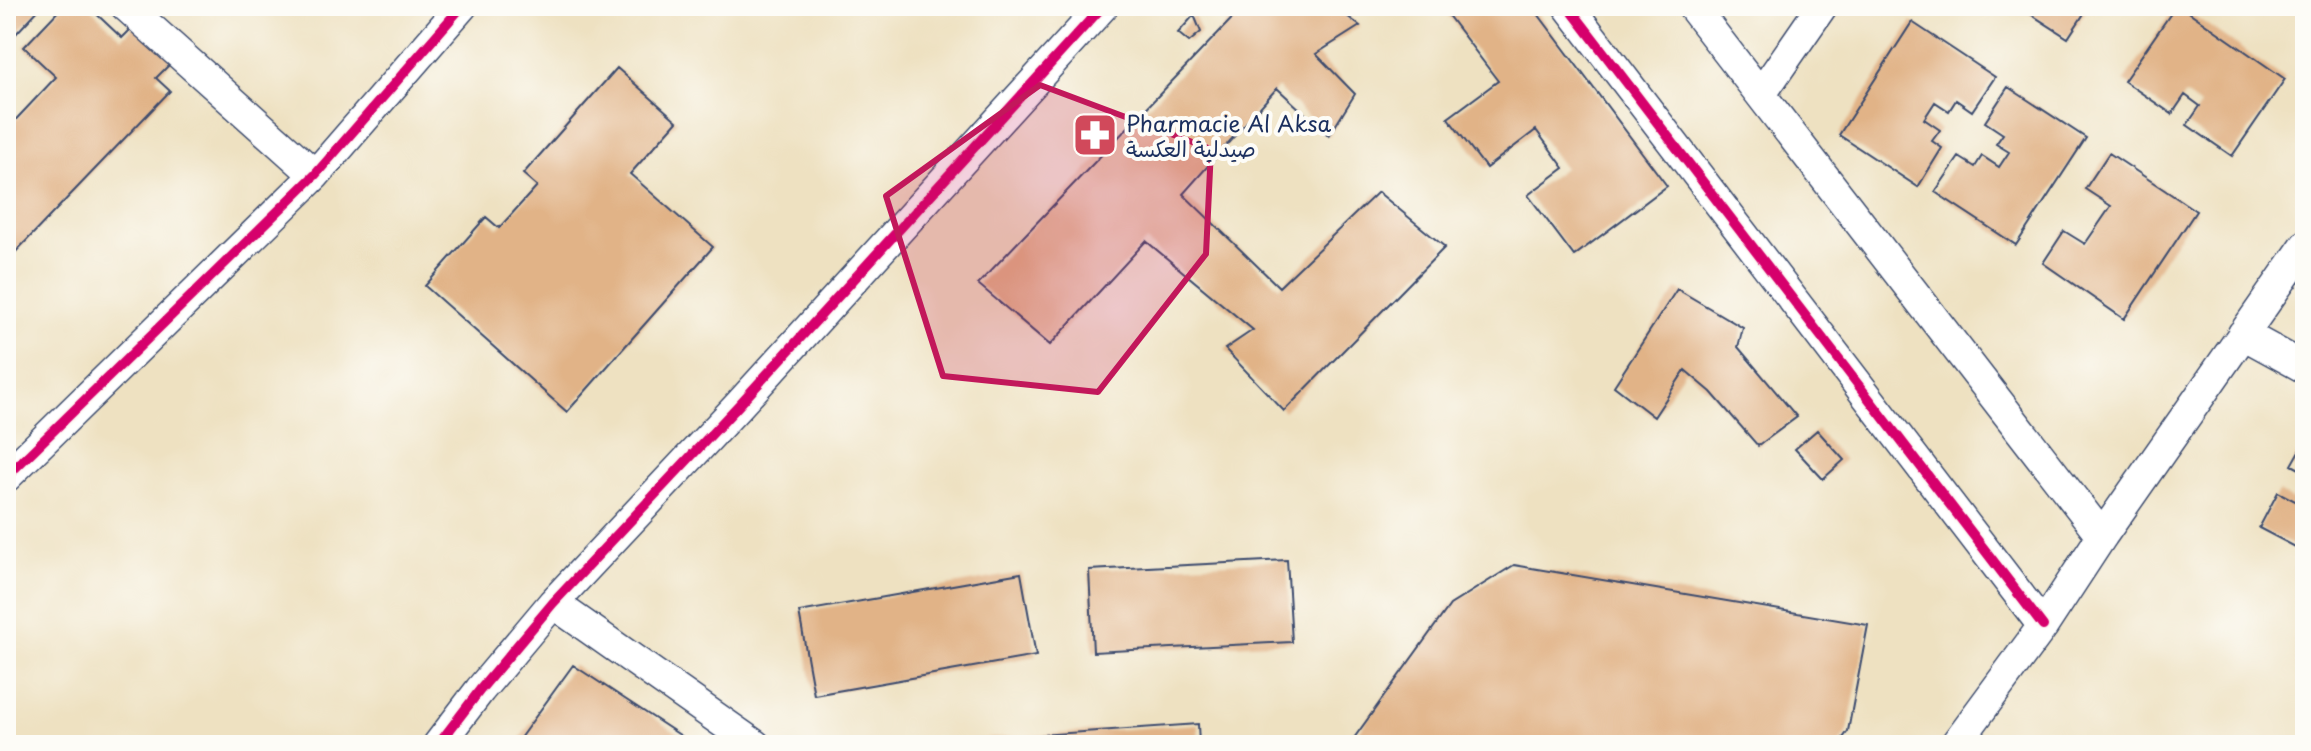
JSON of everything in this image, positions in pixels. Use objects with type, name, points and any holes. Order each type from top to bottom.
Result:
[{"type":"street","points":[[126,6],[315,175]]},
{"type":"street","points":[[6,477],[315,175],[462,6]]},
{"type":"street","points":[[438,745],[553,603],[739,405],[1103,6]]},
{"type":"street","points":[[1568,6],[2043,626]]},
{"type":"street","points":[[1692,6],[2102,536]]},
{"type":"street","points":[[1761,94],[1822,6]]},
{"type":"street","points":[[1955,745],[2043,626],[2102,536],[2305,246]]},
{"type":"street","points":[[2243,334],[2305,368]]},
{"type":"street","points":[[553,603],[755,745]]},
{"type":"highlighted area","points":[[1040,85],[1211,149],[1206,254],[1098,392],[943,376],[886,196]]},
{"type":"building","points":[[6,6],[42,6],[12,38],[6,32]]},
{"type":"building","points":[[63,6],[88,6],[122,38],[136,24],[174,60],[156,78],[170,91],[6,262],[6,130],[56,77],[24,47]]},
{"type":"building","points":[[1244,6],[1334,6],[1360,26],[1316,54],[1355,94],[1329,136],[1277,88],[1183,194],[1279,287],[1378,192],[1445,247],[1284,411],[1225,349],[1253,330],[1146,241],[1050,345],[978,284]]},
{"type":"building","points":[[1441,6],[1532,6],[1667,186],[1574,256],[1528,195],[1564,168],[1536,130],[1486,168],[1448,118],[1498,81]]},
{"type":"building","points":[[2018,6],[2089,6],[2068,38]]},
{"type":"building","points":[[2176,6],[2285,79],[2232,156],[2187,125],[2200,106],[2185,95],[2172,114],[2124,81]]},
{"type":"building","points":[[1194,15],[1201,32],[1189,42],[1178,33]]},
{"type":"building","points":[[1912,22],[1995,77],[1972,111],[1956,100],[1949,111],[1935,102],[1924,119],[1940,130],[1932,141],[1942,148],[1918,187],[1839,135]]},
{"type":"building","points":[[617,68],[677,121],[630,174],[713,247],[567,412],[425,286],[486,217],[499,228],[537,186],[523,174]]},
{"type":"building","points":[[2008,87],[2086,138],[2016,245],[1935,192],[1959,157],[1975,167],[1982,156],[1999,167],[2009,152],[1996,144],[2003,134],[1985,122]]},
{"type":"building","points":[[2109,153],[2196,211],[2124,319],[2043,263],[2064,231],[2085,244],[2111,206],[2085,189]]},
{"type":"building","points":[[1677,289],[1743,328],[1738,347],[1797,417],[1758,446],[1711,392],[1685,370],[1654,417],[1614,386]]},
{"type":"building","points":[[1817,430],[1844,460],[1823,479],[1795,449]]},
{"type":"building","points":[[2305,442],[2305,472],[2292,465]]},
{"type":"building","points":[[2278,492],[2305,506],[2305,552],[2259,528]]},
{"type":"building","points":[[1287,560],[1292,642],[1093,652],[1089,570]]},
{"type":"building","points":[[1514,565],[1868,625],[1848,731],[1838,745],[1349,745],[1450,605]]},
{"type":"building","points":[[1021,573],[1036,656],[814,695],[799,612]]},
{"type":"building","points":[[573,665],[695,745],[515,745]]},
{"type":"building","points":[[1198,724],[1199,745],[968,745],[968,740]]},
{"type":"cycle path","points":[[6,477],[315,175],[462,6]]},
{"type":"cycle path","points":[[438,745],[553,603],[739,405],[1103,6]]},
{"type":"cycle path","points":[[1568,6],[2043,626]]},
{"type":"place","name":"Pharmacie Al Aksa صيدلية العكسة","points":[[1095,135]]}]
